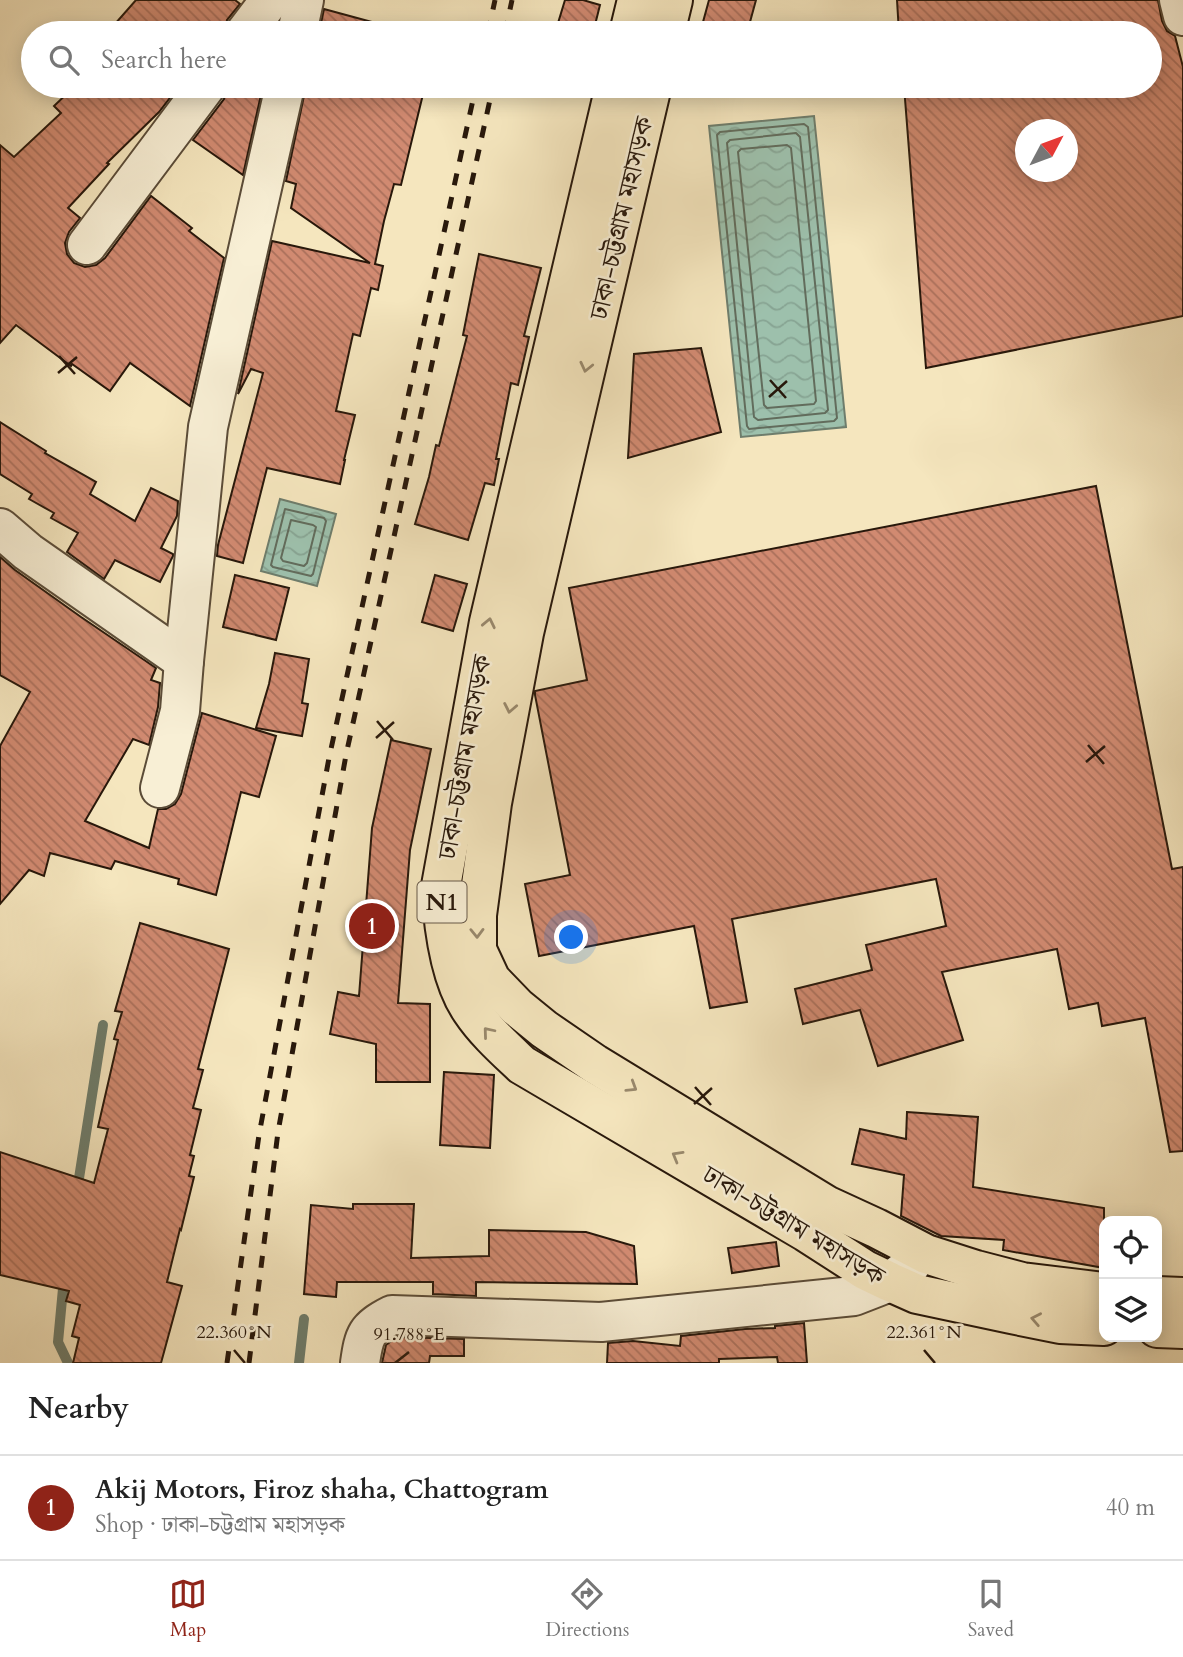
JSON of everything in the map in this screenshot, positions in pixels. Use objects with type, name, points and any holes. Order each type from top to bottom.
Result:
[{"type":"highway","points":[[632,21],[637,0]]},
{"type":"highway","points":[[668,21],[673,0]]},
{"type":"highway","name":"ঢাকা-চট্টগ্রাম মহাসড়ক","points":[[612,98],[489,622],[441,886],[443,918],[455,975],[470,1009],[493,1038],[522,1065],[806,1232],[865,1270],[917,1294],[1060,1324],[1099,1326]]},
{"type":"highway","name":"ঢাকা-চট্টগ্রাম মহাসড়ক","points":[[649,98],[524,633],[492,803],[477,915],[477,950],[491,980],[544,1030],[825,1205],[926,1254],[975,1270],[1022,1282],[1099,1291]]},
{"type":"highway","points":[[1162,1296],[1183,1297]]},
{"type":"highway","points":[[1162,1328],[1183,1329]]},
{"type":"street","points":[[255,21],[270,0]]},
{"type":"street","points":[[300,21],[304,0]]},
{"type":"street","points":[[1179,0],[1183,16]]},
{"type":"street","points":[[87,245],[197,98]]},
{"type":"street","points":[[160,788],[180,711],[208,427],[282,98]]},
{"type":"street","points":[[0,528],[28,552],[184,661]]},
{"type":"street","points":[[360,1363],[363,1345],[372,1325],[392,1315],[601,1322],[854,1296],[890,1282],[926,1254]]},
{"type":"water","points":[[814,116],[846,427],[741,437],[709,126]]},
{"type":"water","points":[[280,499],[336,514],[317,586],[261,571]]},
{"type":"building","points":[[136,0],[235,0],[240,4],[227,21],[118,21]]},
{"type":"building","points":[[565,0],[583,0],[600,5],[596,21],[559,21]]},
{"type":"building","points":[[709,0],[756,0],[750,21],[703,21]]},
{"type":"building","points":[[897,0],[1158,0],[1162,21],[898,21]]},
{"type":"building","points":[[324,9],[368,21],[322,21]]},
{"type":"building","points":[[1162,21],[1167,31],[1175,36],[1183,67],[1183,316],[926,368],[905,98],[1162,98]]},
{"type":"building","points":[[62,98],[170,98],[68,208],[80,218],[69,232],[65,243],[67,254],[74,263],[85,267],[96,265],[105,258],[151,196],[192,228],[189,231],[224,258],[190,406],[130,363],[110,391],[16,325],[0,343],[0,145],[14,157],[61,113],[54,106]]},
{"type":"building","points":[[260,98],[243,175],[193,140],[224,99]]},
{"type":"building","points":[[303,98],[422,98],[401,185],[394,184],[384,221],[375,264],[383,266],[378,290],[371,288],[360,336],[353,334],[336,411],[355,415],[340,484],[267,468],[243,563],[217,556],[263,373],[251,369],[238,394],[272,241],[370,263],[291,208],[296,184],[286,181]]},
{"type":"building","points":[[479,254],[541,268],[524,336],[529,337],[518,385],[511,383],[496,459],[499,459],[494,485],[485,483],[468,540],[415,524],[436,445],[439,446],[467,336],[463,335]]},
{"type":"building","points":[[701,348],[721,432],[628,458],[634,354]]},
{"type":"building","points":[[0,422],[46,451],[45,453],[96,482],[90,494],[135,521],[151,488],[178,501],[177,516],[161,548],[173,556],[160,582],[115,560],[104,579],[67,552],[78,533],[51,518],[54,513],[29,499],[32,494],[0,474]]},
{"type":"building","points":[[1096,486],[1172,869],[1183,867],[1183,1151],[1170,1152],[1145,1018],[1102,1026],[1098,1003],[1069,1009],[1057,949],[942,972],[963,1040],[878,1066],[860,1010],[803,1024],[795,989],[872,970],[866,945],[946,926],[936,879],[732,919],[747,1002],[710,1008],[694,926],[539,956],[525,884],[570,875],[535,691],[587,680],[569,588]]},
{"type":"building","points":[[0,557],[156,668],[151,680],[160,683],[158,707],[149,745],[133,739],[85,821],[149,848],[158,809],[166,809],[175,804],[181,794],[202,713],[276,736],[259,797],[241,792],[216,895],[178,884],[179,879],[115,861],[111,869],[50,853],[44,876],[29,870],[0,904],[0,746],[30,692],[0,675]]},
{"type":"building","points":[[235,575],[289,588],[276,640],[223,627]]},
{"type":"building","points":[[435,575],[467,584],[453,631],[422,622]]},
{"type":"building","points":[[275,653],[309,659],[302,703],[308,704],[302,736],[256,728]]},
{"type":"building","points":[[391,740],[431,749],[410,850],[398,1003],[430,1004],[430,1082],[376,1082],[376,1044],[330,1034],[338,992],[359,996],[372,828]]},
{"type":"building","points":[[140,923],[229,949],[198,1069],[203,1070],[193,1108],[201,1110],[190,1155],[194,1156],[189,1176],[194,1177],[167,1282],[182,1286],[161,1363],[73,1363],[79,1338],[72,1336],[80,1305],[66,1301],[69,1291],[0,1275],[0,1152],[94,1183],[108,1129],[98,1127],[118,1040],[114,1039],[122,1012],[115,1011]]},
{"type":"building","points":[[444,1072],[494,1075],[490,1148],[440,1145]]},
{"type":"building","points":[[907,1112],[978,1117],[973,1187],[1104,1208],[1104,1216],[1099,1216],[1099,1267],[1003,1250],[1004,1240],[941,1236],[901,1216],[904,1175],[852,1164],[860,1129],[906,1139]]},
{"type":"building","points":[[353,1204],[414,1204],[411,1258],[489,1256],[489,1230],[586,1232],[634,1246],[637,1284],[476,1282],[476,1296],[433,1294],[433,1282],[337,1282],[336,1297],[304,1294],[311,1205],[353,1209]]},
{"type":"building","points":[[776,1242],[779,1266],[732,1273],[728,1248]]},
{"type":"building","points":[[804,1323],[807,1363],[778,1363],[777,1357],[719,1359],[719,1363],[607,1363],[608,1343],[633,1341],[680,1346],[681,1336]]},
{"type":"building","points":[[397,1337],[464,1339],[464,1356],[430,1356],[429,1363],[382,1363],[386,1345]]},
{"type":"waterway","points":[[77,1191],[103,1025]]},
{"type":"waterway","points":[[64,1278],[58,1342],[68,1363]]},
{"type":"waterway","points":[[299,1363],[304,1319]]},
{"type":"railway","points":[[491,21],[495,0]]},
{"type":"railway","points":[[508,21],[512,0]]},
{"type":"railway","points":[[227,1363],[259,1135],[329,758],[473,98]]},
{"type":"railway","points":[[249,1363],[278,1132],[346,755],[490,98]]},
{"type":"place","name":"Akij Motors, Firoz shaha, Chattogram","points":[[372,926]]}]
